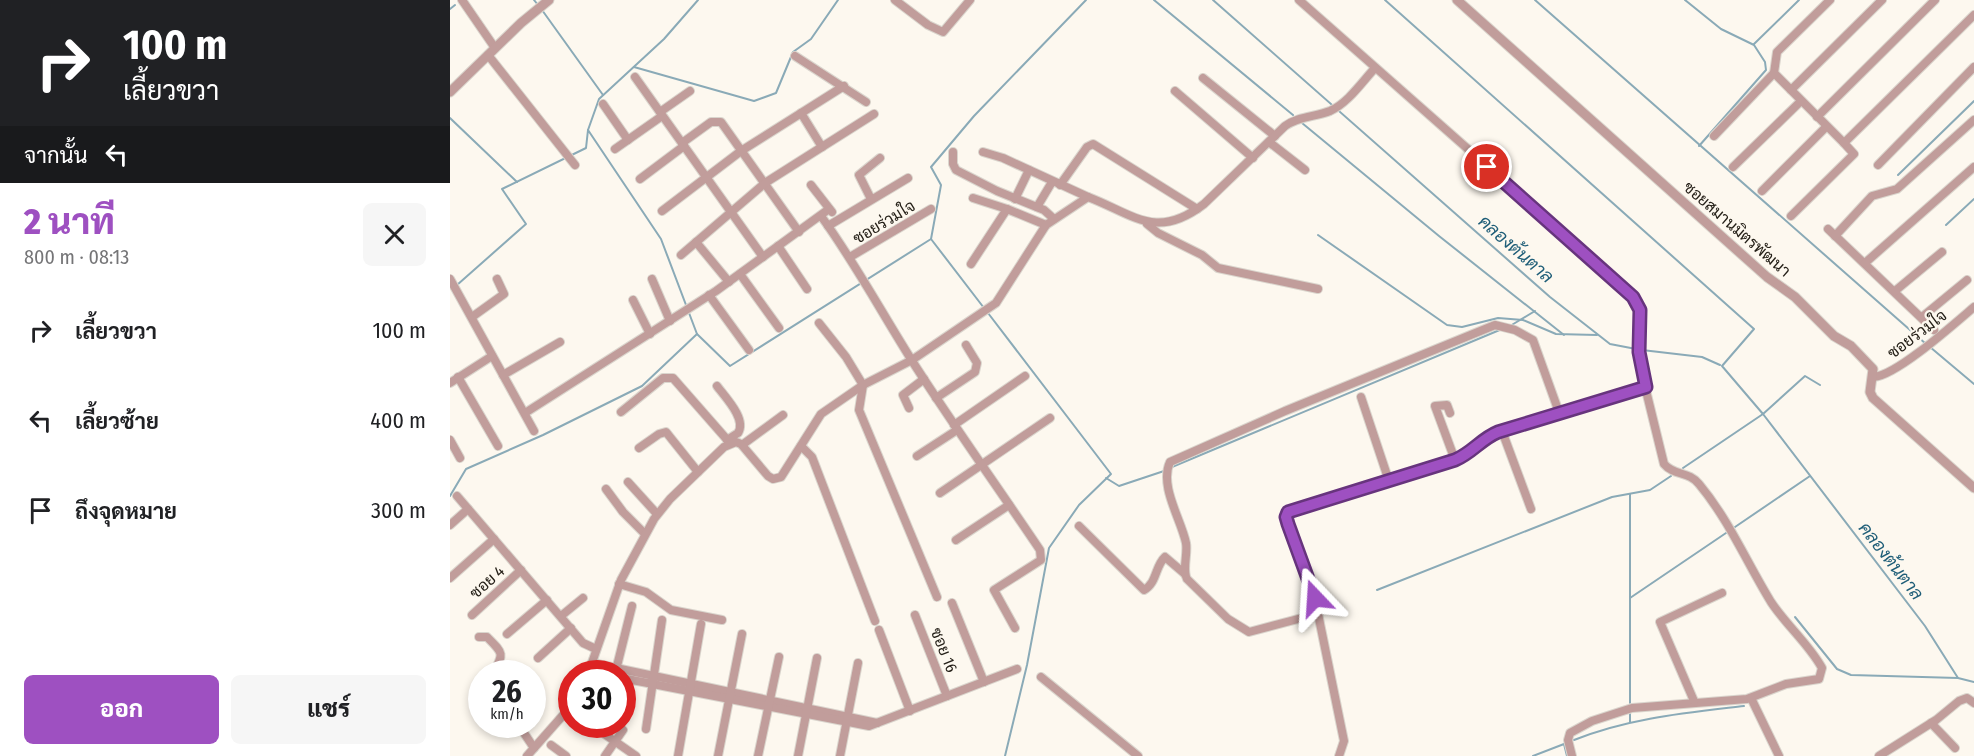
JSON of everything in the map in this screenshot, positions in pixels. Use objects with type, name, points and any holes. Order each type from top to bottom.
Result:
[{"type":"street","points":[[462,0],[491,51],[574,165]]},
{"type":"street","points":[[451,89],[549,0]]},
{"type":"street","points":[[895,0],[928,25],[943,32],[970,0]]},
{"type":"street","points":[[1299,0],[1630,292],[1640,310],[1639,349],[1664,464],[1673,472],[1689,475],[1700,485],[1744,552],[1771,602],[1822,668],[1819,679],[1786,684],[1750,698],[1632,708],[1580,726],[1569,736],[1572,756]]},
{"type":"street","name":"ซอยสมานมิตรพัฒนา","points":[[1457,0],[1767,277],[1802,304],[1834,336],[1851,346],[1872,367],[1874,377],[1870,392],[1874,398],[1974,488]]},
{"type":"street","points":[[1714,136],[1774,73],[1777,52],[1830,0]]},
{"type":"street","points":[[1791,90],[1882,0]]},
{"type":"street","points":[[1817,117],[1935,0]]},
{"type":"street","points":[[1844,143],[1974,15]]},
{"type":"street","points":[[795,56],[866,102]]},
{"type":"street","points":[[1146,223],[1165,222],[1197,209],[1294,120],[1335,108],[1375,68]]},
{"type":"street","points":[[1878,165],[1974,68]]},
{"type":"street","points":[[1774,73],[1854,154],[1791,216]]},
{"type":"street","points":[[635,77],[764,257]]},
{"type":"street","points":[[1203,78],[1275,136]]},
{"type":"street","points":[[662,211],[741,151],[844,86]]},
{"type":"street","points":[[615,149],[690,91]]},
{"type":"street","points":[[1175,92],[1253,158]]},
{"type":"street","points":[[1733,167],[1801,101]]},
{"type":"street","points":[[603,104],[628,140]]},
{"type":"street","points":[[801,113],[822,147]]},
{"type":"street","points":[[681,255],[765,183],[874,114]]},
{"type":"street","points":[[640,179],[711,122],[719,120],[799,232]]},
{"type":"street","points":[[1835,236],[1872,196],[1897,189],[1974,120]]},
{"type":"street","points":[[1762,191],[1826,127]]},
{"type":"street","points":[[1269,142],[1305,170]]},
{"type":"street","points":[[1037,207],[1087,147],[1093,144],[1197,209]]},
{"type":"street","points":[[952,152],[956,170],[1015,199],[1037,207],[1054,219]]},
{"type":"street","points":[[983,152],[1029,170],[1146,223],[1158,233],[1202,255],[1218,268],[1318,290]]},
{"type":"street","points":[[871,199],[859,175],[880,158]]},
{"type":"street","points":[[1865,263],[1974,167]]},
{"type":"street","points":[[1015,199],[1029,170]]},
{"type":"street","points":[[828,226],[908,178]]},
{"type":"street","points":[[811,185],[837,220]]},
{"type":"street","points":[[621,412],[663,378],[673,378],[728,442],[742,445],[773,479],[784,474],[813,423],[836,402],[863,385],[912,360],[987,309],[1000,298],[1046,225],[1088,197]]},
{"type":"street","points":[[973,198],[1046,225]]},
{"type":"street","points":[[525,413],[709,296],[829,209]]},
{"type":"street","name":"ซอยร่วมใจ","points":[[850,257],[931,209]]},
{"type":"street","points":[[971,264],[1007,209]]},
{"type":"street","points":[[821,216],[850,257],[955,428],[1042,556],[1035,564],[994,590],[1015,628]]},
{"type":"street","points":[[1828,229],[1895,291],[1936,333]]},
{"type":"street","points":[[696,242],[729,282]]},
{"type":"street","points":[[778,246],[807,289]]},
{"type":"street","points":[[1895,291],[1942,252]]},
{"type":"street","points":[[740,274],[779,328]]},
{"type":"street","points":[[472,317],[504,294],[497,279]]},
{"type":"street","points":[[652,279],[670,321]]},
{"type":"street","points":[[451,280],[534,431]]},
{"type":"street","points":[[1922,317],[1967,280]]},
{"type":"street","points":[[709,296],[749,350]]},
{"type":"street","points":[[633,300],[650,334]]},
{"type":"street","name":"ซอยร่วมใจ","points":[[1874,377],[1889,372],[1916,353],[1936,333],[1974,307]]},
{"type":"street","points":[[819,322],[841,349],[863,385],[859,410],[937,597]]},
{"type":"street","points":[[1185,574],[1187,558],[1185,541],[1168,484],[1168,465],[1177,457],[1256,423],[1495,325],[1515,330],[1533,340],[1560,415]]},
{"type":"street","points":[[503,375],[560,342]]},
{"type":"street","points":[[936,398],[975,372],[977,363],[966,345]]},
{"type":"street","points":[[450,383],[492,356]]},
{"type":"street","points":[[917,456],[1025,376]]},
{"type":"street","points":[[458,377],[498,446]]},
{"type":"street","points":[[909,408],[903,395],[924,380]]},
{"type":"street","points":[[593,660],[620,584],[657,514],[738,433],[741,424],[737,414],[717,386]]},
{"type":"street","points":[[1339,756],[1344,741],[1315,598],[1288,524],[1286,517],[1288,512],[1455,460],[1469,453],[1481,441],[1502,431],[1646,387]]},
{"type":"street","points":[[1361,397],[1389,481]]},
{"type":"street","points":[[1450,413],[1447,405],[1435,406],[1455,460]]},
{"type":"street","points":[[742,445],[783,415]]},
{"type":"street","points":[[940,493],[1050,418]]},
{"type":"street","points":[[1502,431],[1531,509]]},
{"type":"street","points":[[639,448],[658,434],[666,432],[698,472]]},
{"type":"street","points":[[450,440],[460,458]]},
{"type":"street","points":[[801,446],[812,457],[875,621]]},
{"type":"street","points":[[628,482],[657,514]]},
{"type":"street","points":[[606,489],[623,512],[645,534]]},
{"type":"street","points":[[457,496],[583,643],[596,650]]},
{"type":"street","points":[[956,540],[1009,505]]},
{"type":"street","points":[[450,525],[468,509]]},
{"type":"street","points":[[1079,525],[1144,590],[1151,585],[1161,560],[1165,557],[1185,574],[1187,579],[1228,619],[1249,632],[1317,614]]},
{"type":"street","points":[[450,578],[494,539]]},
{"type":"street","name":"ซอย 4","points":[[472,615],[521,570]]},
{"type":"street","points":[[620,584],[646,592],[671,610],[722,621]]},
{"type":"street","points":[[1694,701],[1660,622],[1722,593]]},
{"type":"street","points":[[561,616],[583,598]]},
{"type":"street","points":[[507,634],[547,600]]},
{"type":"street","points":[[952,603],[984,682]]},
{"type":"street","points":[[619,660],[632,606]]},
{"type":"street","name":"ซอย 16","points":[[915,615],[948,696]]},
{"type":"street","points":[[646,729],[662,620]]},
{"type":"street","points":[[678,756],[701,624]]},
{"type":"street","points":[[538,658],[572,628]]},
{"type":"street","points":[[879,630],[910,711]]},
{"type":"street","points":[[718,756],[742,634]]},
{"type":"street","points":[[478,637],[487,637],[501,651],[500,660]]},
{"type":"street","points":[[758,756],[779,657]]},
{"type":"street","points":[[798,756],[817,658]]},
{"type":"street","points":[[840,756],[849,719],[858,663]]},
{"type":"street","points":[[636,675],[807,711],[877,723],[1017,669]]},
{"type":"street","points":[[1041,677],[1138,756]]},
{"type":"street","points":[[636,678],[653,679]]},
{"type":"street","points":[[1750,698],[1779,756]]},
{"type":"street","points":[[1879,756],[1931,723],[1963,699],[1974,703]]},
{"type":"street","points":[[527,756],[558,721]]},
{"type":"street","points":[[1931,723],[1955,748]]},
{"type":"street","points":[[527,738],[534,748]]},
{"type":"street","points":[[610,738],[636,756]]},
{"type":"street","points":[[605,756],[618,738]]},
{"type":"street","points":[[551,745],[566,756]]},
{"type":"waterway","points":[[534,0],[538,5]]},
{"type":"waterway","points":[[588,130],[599,99],[664,39],[698,0]]},
{"type":"waterway","points":[[634,67],[754,101],[776,93],[793,52],[811,39],[838,0]]},
{"type":"waterway","points":[[457,285],[526,224],[502,189],[586,148],[588,130],[661,239],[697,334],[730,366],[931,239],[941,185],[931,167],[974,116],[1086,0]]},
{"type":"waterway","points":[[1154,0],[1293,115]]},
{"type":"waterway","name":"คลองต้นตาล","points":[[1213,0],[1550,297],[1610,344],[1636,349]]},
{"type":"waterway","name":"คลองต้นตาล","points":[[1385,0],[1754,329],[1722,366],[1763,414],[1925,626],[1958,678],[1974,682]]},
{"type":"waterway","points":[[1535,0],[1926,344]]},
{"type":"waterway","points":[[1685,0],[1721,29],[1754,45],[1765,62],[1766,70],[1699,146]]},
{"type":"waterway","points":[[1754,44],[1799,0]]},
{"type":"waterway","points":[[450,9],[455,5]]},
{"type":"waterway","points":[[542,10],[603,95]]},
{"type":"waterway","points":[[1898,175],[1974,101]]},
{"type":"waterway","points":[[450,118],[517,182]]},
{"type":"waterway","points":[[1302,123],[1564,335]]},
{"type":"waterway","points":[[1946,225],[1974,199]]},
{"type":"waterway","points":[[1318,235],[1447,325],[1462,327],[1498,318],[1523,320],[1556,334],[1597,335]]},
{"type":"waterway","points":[[931,239],[984,308]]},
{"type":"waterway","points":[[1510,326],[1535,311]]},
{"type":"waterway","points":[[988,313],[1111,474],[1079,505],[1049,548],[1027,665],[1005,756]]},
{"type":"waterway","points":[[1172,467],[1502,329]]},
{"type":"waterway","points":[[450,496],[466,469],[543,435],[642,386],[697,334]]},
{"type":"waterway","points":[[1930,347],[1974,384]]},
{"type":"waterway","name":"คลองต้นตาล","points":[[1642,350],[1702,357],[1720,365]]},
{"type":"waterway","points":[[1683,468],[1763,414],[1805,376],[1820,385]]},
{"type":"waterway","points":[[1106,478],[1119,486],[1164,471]]},
{"type":"waterway","points":[[1377,590],[1612,497],[1650,490],[1671,476]]},
{"type":"waterway","points":[[1735,527],[1810,476]]},
{"type":"waterway","points":[[1630,494],[1630,703]]},
{"type":"waterway","points":[[1630,598],[1726,533]]},
{"type":"waterway","points":[[1795,617],[1837,669],[1851,675],[1958,678]]},
{"type":"waterway","points":[[1574,740],[1636,721],[1744,706]]},
{"type":"waterway","points":[[1630,714],[1630,722]]},
{"type":"waterway","points":[[1533,756],[1564,744],[1567,756]]},
{"type":"route","points":[[1315,598],[1288,524],[1286,517],[1288,512],[1455,460],[1498,432],[1646,387],[1639,352],[1640,310],[1638,303],[1630,292],[1487,167]]}]
